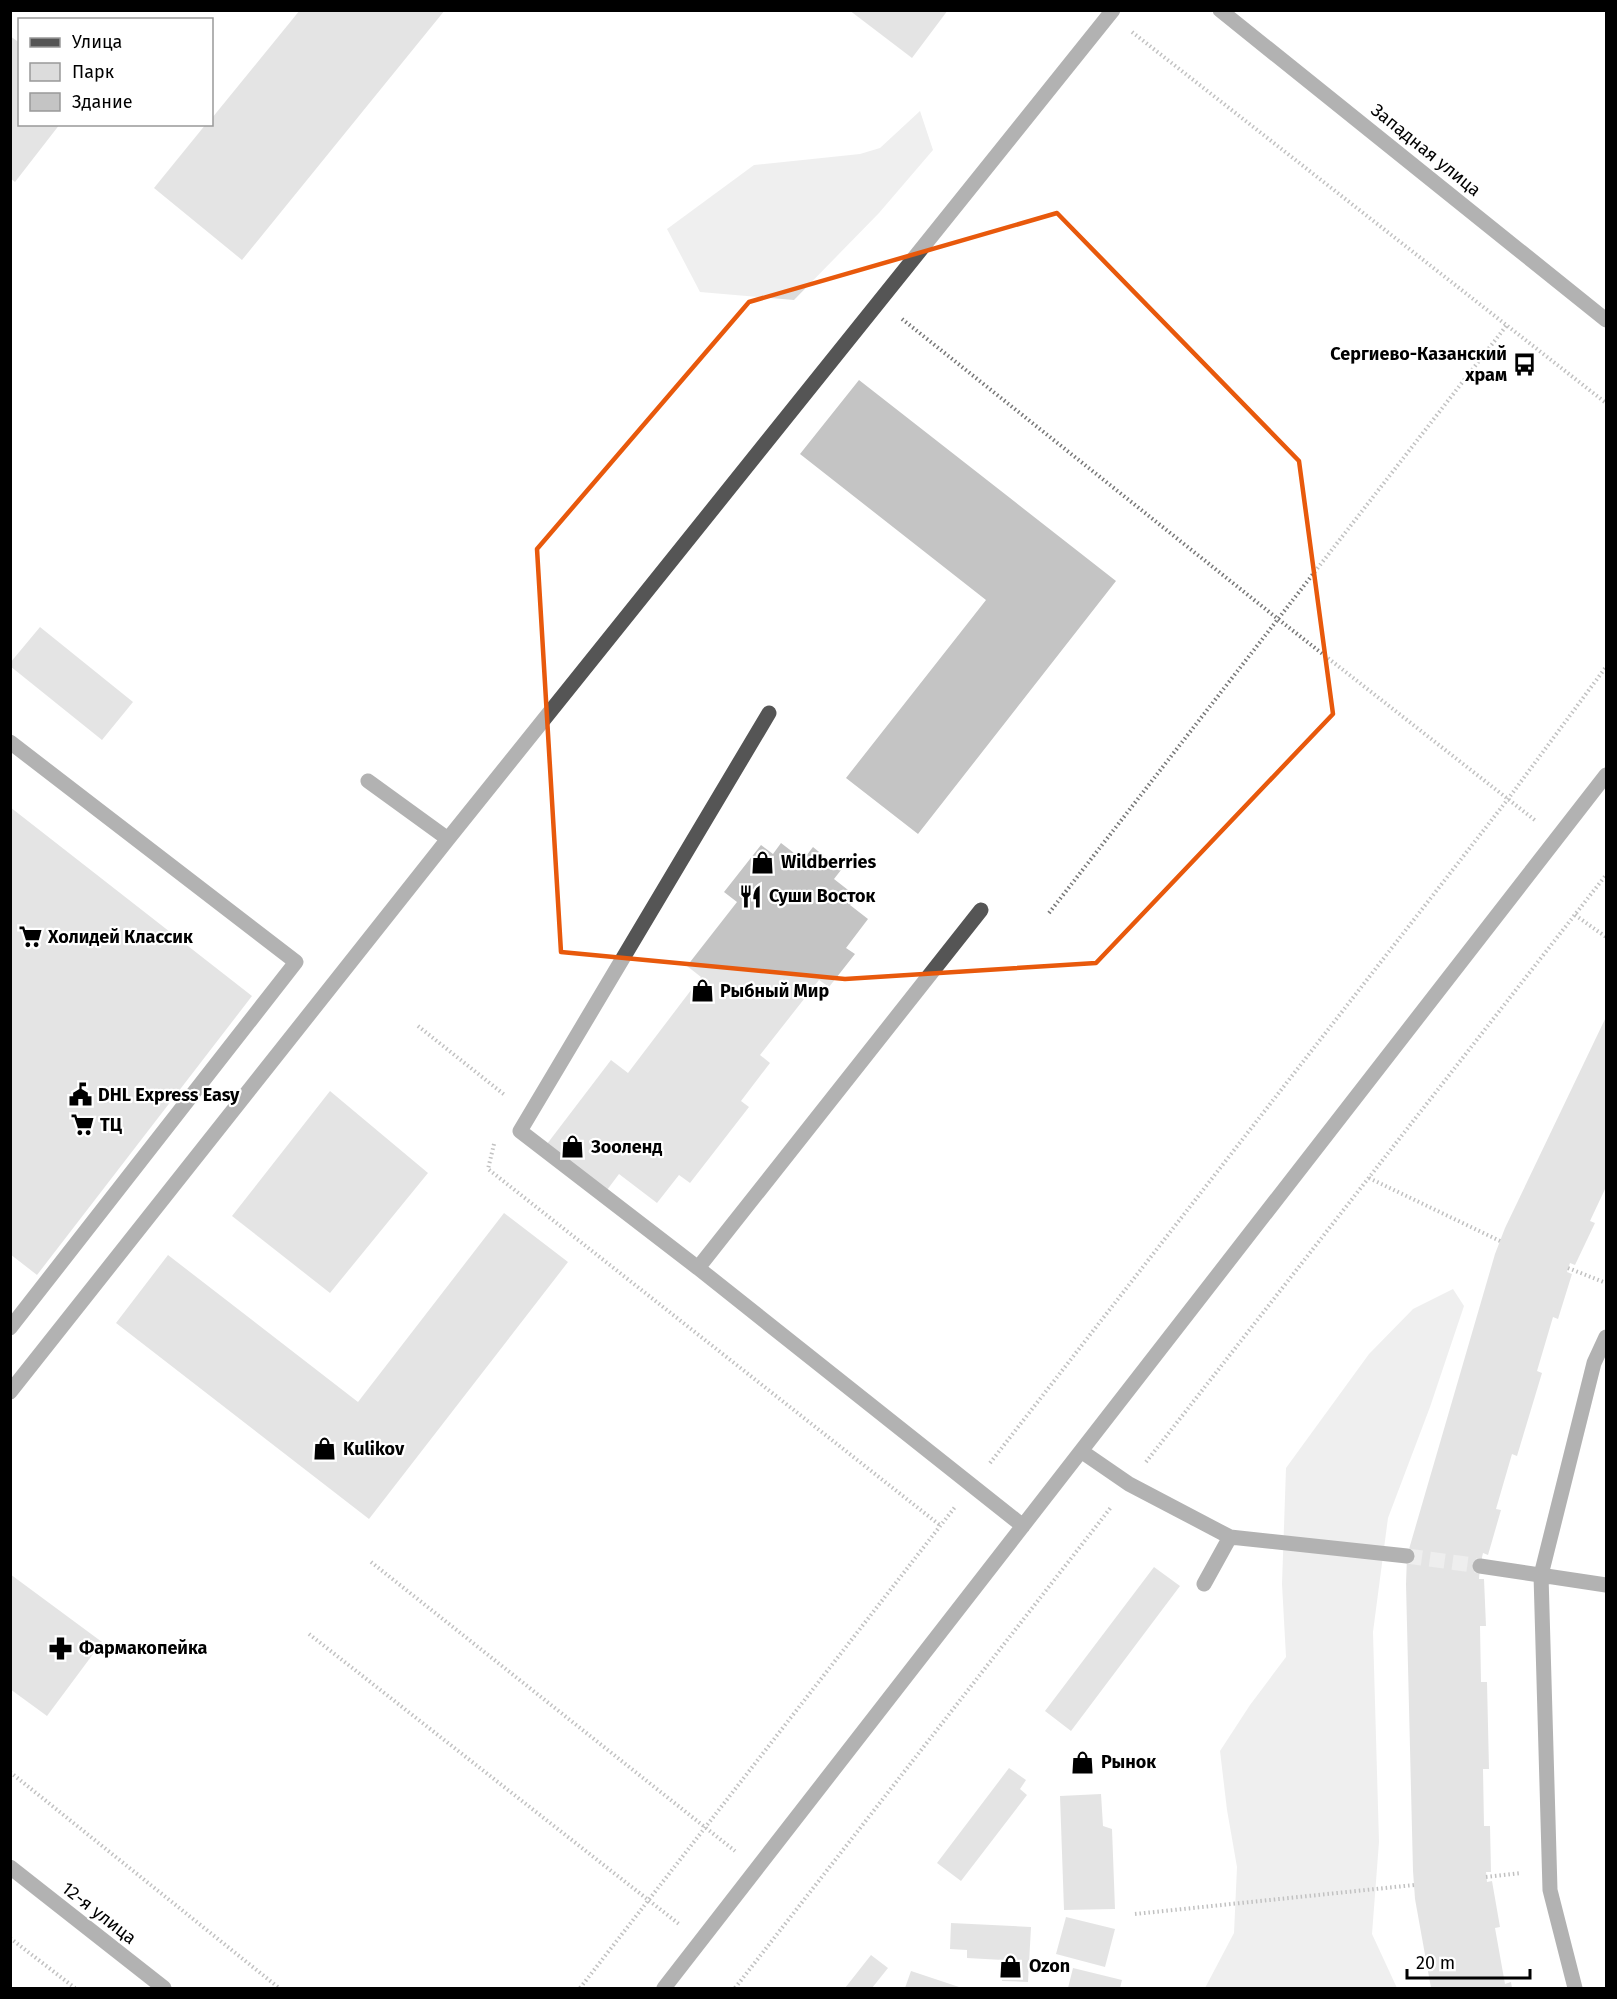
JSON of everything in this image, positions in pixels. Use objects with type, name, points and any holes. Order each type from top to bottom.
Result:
[{"type":"street","name":"Западная улица","points":[[1221,10],[1606,320]]},
{"type":"street","points":[[10,1392],[448,839],[1112,13]]},
{"type":"street","points":[[769,714],[520,1131],[1023,1526]]},
{"type":"street","points":[[10,742],[296,962],[10,1328]]},
{"type":"street","points":[[664,1989],[1606,775]]},
{"type":"street","points":[[368,781],[448,839]]},
{"type":"street","points":[[698,1269],[981,910]]},
{"type":"street","points":[[1575,1989],[1550,1890],[1541,1575],[1594,1363],[1606,1338]]},
{"type":"street","points":[[1081,1451],[1129,1484],[1230,1537],[1407,1556]]},
{"type":"street","points":[[1204,1584],[1230,1537]]},
{"type":"street","points":[[1480,1566],[1606,1585]]},
{"type":"street","name":"12-я улица","points":[[10,1867],[164,1989]]},
{"type":"path","points":[[1112,13],[1606,404]]},
{"type":"path","points":[[880,302],[1278,619],[1558,838]]},
{"type":"path","points":[[1049,913],[1507,325]]},
{"type":"path","points":[[580,1989],[1508,799],[1606,667]]},
{"type":"path","points":[[737,1988],[1606,875]]},
{"type":"path","points":[[1575,915],[1606,937]]},
{"type":"path","points":[[418,1026],[506,1096],[504,1107]]},
{"type":"path","points":[[496,1138],[488,1169],[941,1526]]},
{"type":"path","points":[[1369,1178],[1500,1241]]},
{"type":"path","points":[[1568,1268],[1606,1283]]},
{"type":"path","points":[[371,1562],[757,1868]]},
{"type":"path","points":[[309,1634],[701,1941]]},
{"type":"path","points":[[10,1772],[279,1989]]},
{"type":"path","points":[[1136,1914],[1414,1885]]},
{"type":"path","points":[[10,1938],[75,1989]]},
{"type":"highlighted area","points":[[1057,213],[1299,461],[1333,714],[1096,963],[845,979],[561,952],[537,549],[749,302]]},
{"type":"green space","points":[[920,111],[933,150],[879,213],[794,300],[700,292],[667,229],[754,165],[860,154],[880,148]]},
{"type":"green space","points":[[1453,1289],[1464,1306],[1430,1407],[1388,1518],[1373,1632],[1379,1842],[1372,1934],[1397,1988],[1205,1988],[1234,1933],[1237,1867],[1220,1751],[1250,1705],[1286,1657],[1282,1584],[1286,1468],[1369,1354],[1413,1309]]},
{"type":"building","points":[[300,10],[445,10],[242,260],[154,188],[204,126],[213,126],[213,117]]},
{"type":"building","points":[[849,10],[948,10],[912,58]]},
{"type":"building","points":[[10,36],[18,42],[18,126],[58,126],[15,182],[10,178]]},
{"type":"building","points":[[859,380],[1116,581],[918,834],[846,778],[986,600],[800,454]]},
{"type":"building","points":[[40,627],[133,702],[102,740],[10,666],[10,663]]},
{"type":"building","name":"ТЦ","points":[[10,807],[252,996],[37,1275],[10,1254]]},
{"type":"building","points":[[781,843],[803,860],[813,847],[841,870],[834,879],[857,897],[850,905],[868,919],[846,948],[855,954],[829,987],[819,980],[760,1055],[770,1063],[741,1101],[749,1107],[690,1183],[679,1175],[657,1203],[619,1174],[607,1190],[547,1144],[611,1060],[628,1073],[701,977],[687,966],[737,902],[724,892],[761,845],[773,854]]},
{"type":"building","points":[[1606,1017],[1606,1187],[1590,1221],[1595,1223],[1575,1265],[1570,1263],[1567,1272],[1572,1274],[1558,1319],[1553,1317],[1537,1371],[1542,1373],[1517,1456],[1512,1454],[1496,1509],[1501,1510],[1488,1555],[1483,1553],[1480,1566],[1479,1579],[1484,1579],[1486,1626],[1480,1626],[1481,1682],[1487,1682],[1489,1769],[1483,1769],[1484,1826],[1490,1826],[1491,1872],[1486,1872],[1487,1882],[1492,1881],[1500,1927],[1495,1928],[1505,1984],[1511,1982],[1512,1988],[1431,1988],[1415,1899],[1413,1871],[1407,1556],[1495,1254],[1505,1228]]},
{"type":"building","points":[[330,1091],[428,1173],[330,1293],[232,1216]]},
{"type":"building","points":[[504,1213],[568,1262],[369,1519],[116,1323],[168,1255],[358,1402]]},
{"type":"building","points":[[1154,1567],[1180,1586],[1071,1731],[1045,1711]]},
{"type":"building","points":[[10,1574],[102,1642],[47,1716],[10,1689]]},
{"type":"building","points":[[1009,1768],[1026,1780],[1020,1789],[1027,1795],[961,1881],[937,1863]]},
{"type":"building","points":[[1101,1794],[1103,1826],[1112,1829],[1115,1909],[1064,1910],[1060,1796]]},
{"type":"building","points":[[1066,1917],[1115,1929],[1105,1967],[1056,1954]]},
{"type":"building","points":[[951,1923],[1031,1927],[1028,1982],[1002,1981],[1003,1960],[967,1958],[967,1950],[950,1949]]},
{"type":"building","points":[[871,1955],[888,1968],[872,1988],[845,1988]]},
{"type":"building","points":[[1073,1968],[1122,1980],[1120,1988],[1068,1988]]},
{"type":"building","points":[[911,1971],[962,1988],[905,1988]]},
{"type":"tunnel","points":[[1407,1556],[1480,1566]]},
{"type":"place","name":"Сергиево-Казанский храм","points":[[1525,364]]},
{"type":"place","name":"Wildberries","points":[[763,862]]},
{"type":"place","name":"Суши Восток","points":[[751,896]]},
{"type":"place","name":"Холидей Классик","points":[[30,937]]},
{"type":"place","name":"Рыбный Мир","points":[[702,991]]},
{"type":"place","name":"DHL Express Easy","points":[[80,1095]]},
{"type":"place","name":"ТЦ","points":[[82,1125]]},
{"type":"place","name":"Зооленд","points":[[573,1147]]},
{"type":"place","name":"Kulikov","points":[[325,1449]]},
{"type":"place","name":"Фармакопейка","points":[[61,1648]]},
{"type":"place","name":"Рынок","points":[[1083,1762]]},
{"type":"place","name":"Ozon","points":[[1011,1966]]}]
